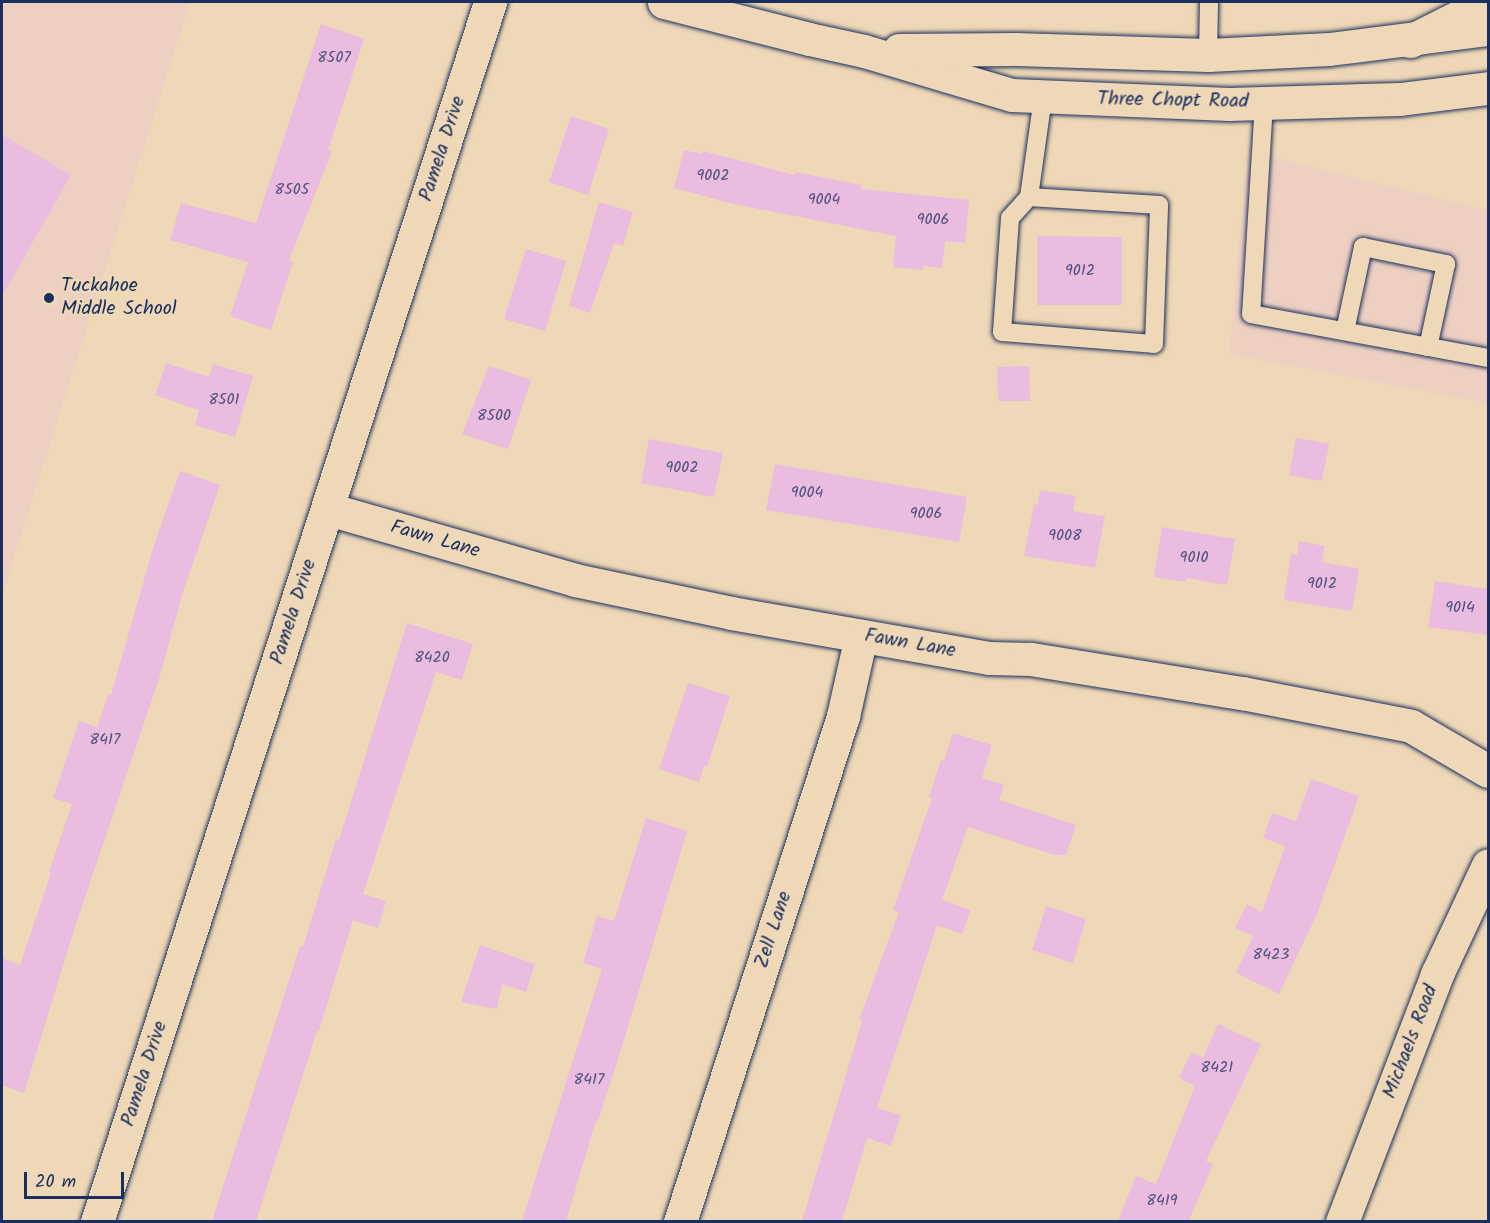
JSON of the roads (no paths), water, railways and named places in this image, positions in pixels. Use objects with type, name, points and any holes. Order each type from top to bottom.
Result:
[{"type":"main road","name":"Pamela Drive","points":[[98,1221],[490,2]]},
{"type":"main road","name":"Three Chopt Road","points":[[664,2],[864,51],[1012,95],[1163,102],[1264,103],[1400,99],[1488,88]]},
{"type":"main road","points":[[1410,41],[1488,2]]},
{"type":"main road","name":"Three Chopt Road","points":[[864,51],[1015,49],[1208,55],[1329,50],[1488,29]]},
{"type":"main road","name":"Fawn Lane","points":[[328,509],[575,580],[731,613],[989,658],[1031,660],[1242,693],[1410,726],[1488,771]]},
{"type":"main road","name":"Zell Lane","points":[[680,1221],[843,716],[861,636]]},
{"type":"main road","name":"Michaels Road","points":[[1342,1221],[1437,975],[1488,865]]},
{"type":"lane","points":[[1208,55],[1209,2]]},
{"type":"lane","points":[[1029,197],[1160,205],[1154,344],[1002,332],[1010,218],[1029,197],[1042,97]]},
{"type":"lane","points":[[1264,103],[1251,314],[1488,358]]},
{"type":"lane","points":[[1345,332],[1363,247],[1446,264],[1428,347]]},
{"type":"place","name":"Tuckahoe Middle School","points":[[49,298]]}]
